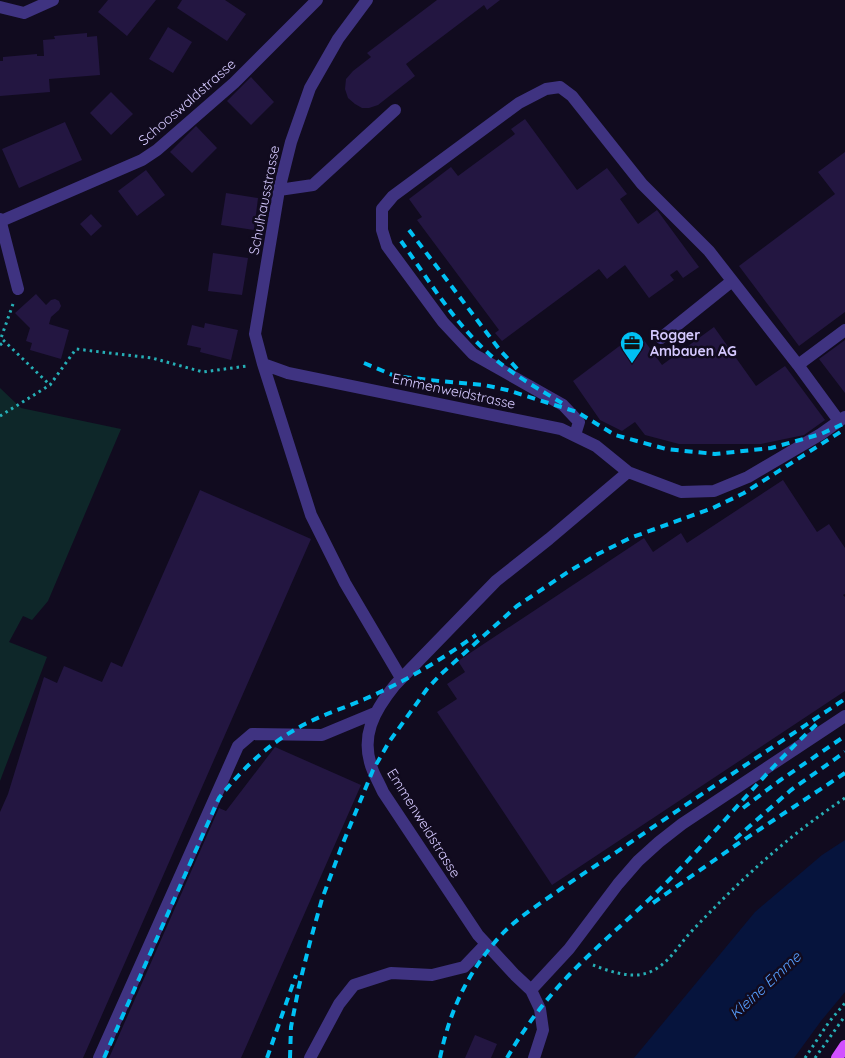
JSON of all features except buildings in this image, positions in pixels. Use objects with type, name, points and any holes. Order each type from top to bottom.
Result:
[{"type":"main road","points":[[837,1058],[845,1046]]},
{"type":"street","points":[[0,7],[24,13],[53,0]]},
{"type":"street","name":"Schooswaldstrasse","points":[[1,220],[142,160],[157,150],[234,83],[317,0]]},
{"type":"street","name":"Schulhausstrasse","points":[[367,0],[338,39],[310,88],[291,142],[279,190],[255,334],[311,515],[345,583],[401,678]]},
{"type":"street","points":[[575,436],[579,422],[562,405],[473,354],[443,322],[388,246],[382,230],[382,209],[393,196],[519,102],[546,88],[560,87],[572,96],[642,184],[709,251],[798,366],[842,419]]},
{"type":"street","points":[[279,190],[313,185],[395,110]]},
{"type":"street","points":[[1,220],[18,289]]},
{"type":"street","points":[[660,338],[732,280]]},
{"type":"street","points":[[798,366],[845,330]]},
{"type":"street","name":"Emmenweidstrasse","points":[[263,364],[288,373],[561,429],[596,446],[628,472],[681,492],[714,491],[748,477],[822,434],[842,419]]},
{"type":"street","name":"Emmenweidstrasse","points":[[534,1058],[543,1030],[540,1009],[531,990],[486,944],[473,927],[383,792],[369,758],[368,735],[375,712],[401,678],[496,581],[628,472]]},
{"type":"street","points":[[99,1058],[238,746],[252,734],[322,735],[375,712]]},
{"type":"street","points":[[531,990],[569,949],[618,884],[658,842],[682,824],[845,716]]},
{"type":"street","points":[[310,1058],[339,1004],[354,985],[391,973],[432,975],[464,967],[486,944]]},
{"type":"path","points":[[18,289],[1,338],[50,386]]},
{"type":"path","points":[[0,345],[5,341]]},
{"type":"path","points":[[0,416],[50,386],[76,349],[152,358],[203,372],[263,364]]},
{"type":"path","points":[[593,965],[622,974],[646,973],[654,970],[668,960],[696,926],[772,853],[798,831],[845,798]]},
{"type":"path","points":[[805,1058],[829,1022],[845,1003]]},
{"type":"green space","points":[[0,388],[21,408],[121,429],[48,601],[32,620],[23,616],[9,642],[47,657],[0,781]]},
{"type":"water","name":"Kleine Emme","points":[[845,840],[845,992],[794,1058],[634,1058],[755,912],[822,855]]},
{"type":"railway","points":[[409,230],[499,349],[520,372]]},
{"type":"railway","points":[[401,241],[442,299],[475,341],[505,367],[562,403]]},
{"type":"railway","points":[[364,363],[395,376],[484,385],[507,390],[577,412],[615,435],[666,449],[715,454],[771,448],[821,434],[843,424]]},
{"type":"railway","points":[[290,1058],[291,1027],[299,986],[322,899],[373,770],[389,742],[427,689],[517,606],[568,572],[630,538],[713,508],[744,493],[845,429]]},
{"type":"railway","points":[[104,1058],[219,798],[228,787],[258,756],[292,731],[404,680],[441,659],[476,635]]},
{"type":"railway","points":[[440,1058],[455,1006],[471,975],[504,932],[529,911],[845,699]]},
{"type":"railway","points":[[507,1058],[528,1025],[570,974],[666,883],[778,762],[817,724]]},
{"type":"railway","points":[[743,808],[845,736]]},
{"type":"railway","points":[[735,839],[791,790],[845,752]]},
{"type":"railway","points":[[653,903],[845,773]]},
{"type":"railway","points":[[267,1058],[296,975]]},
{"type":"place","name":"Rogger Ambauen AG","points":[[632,364]]}]
